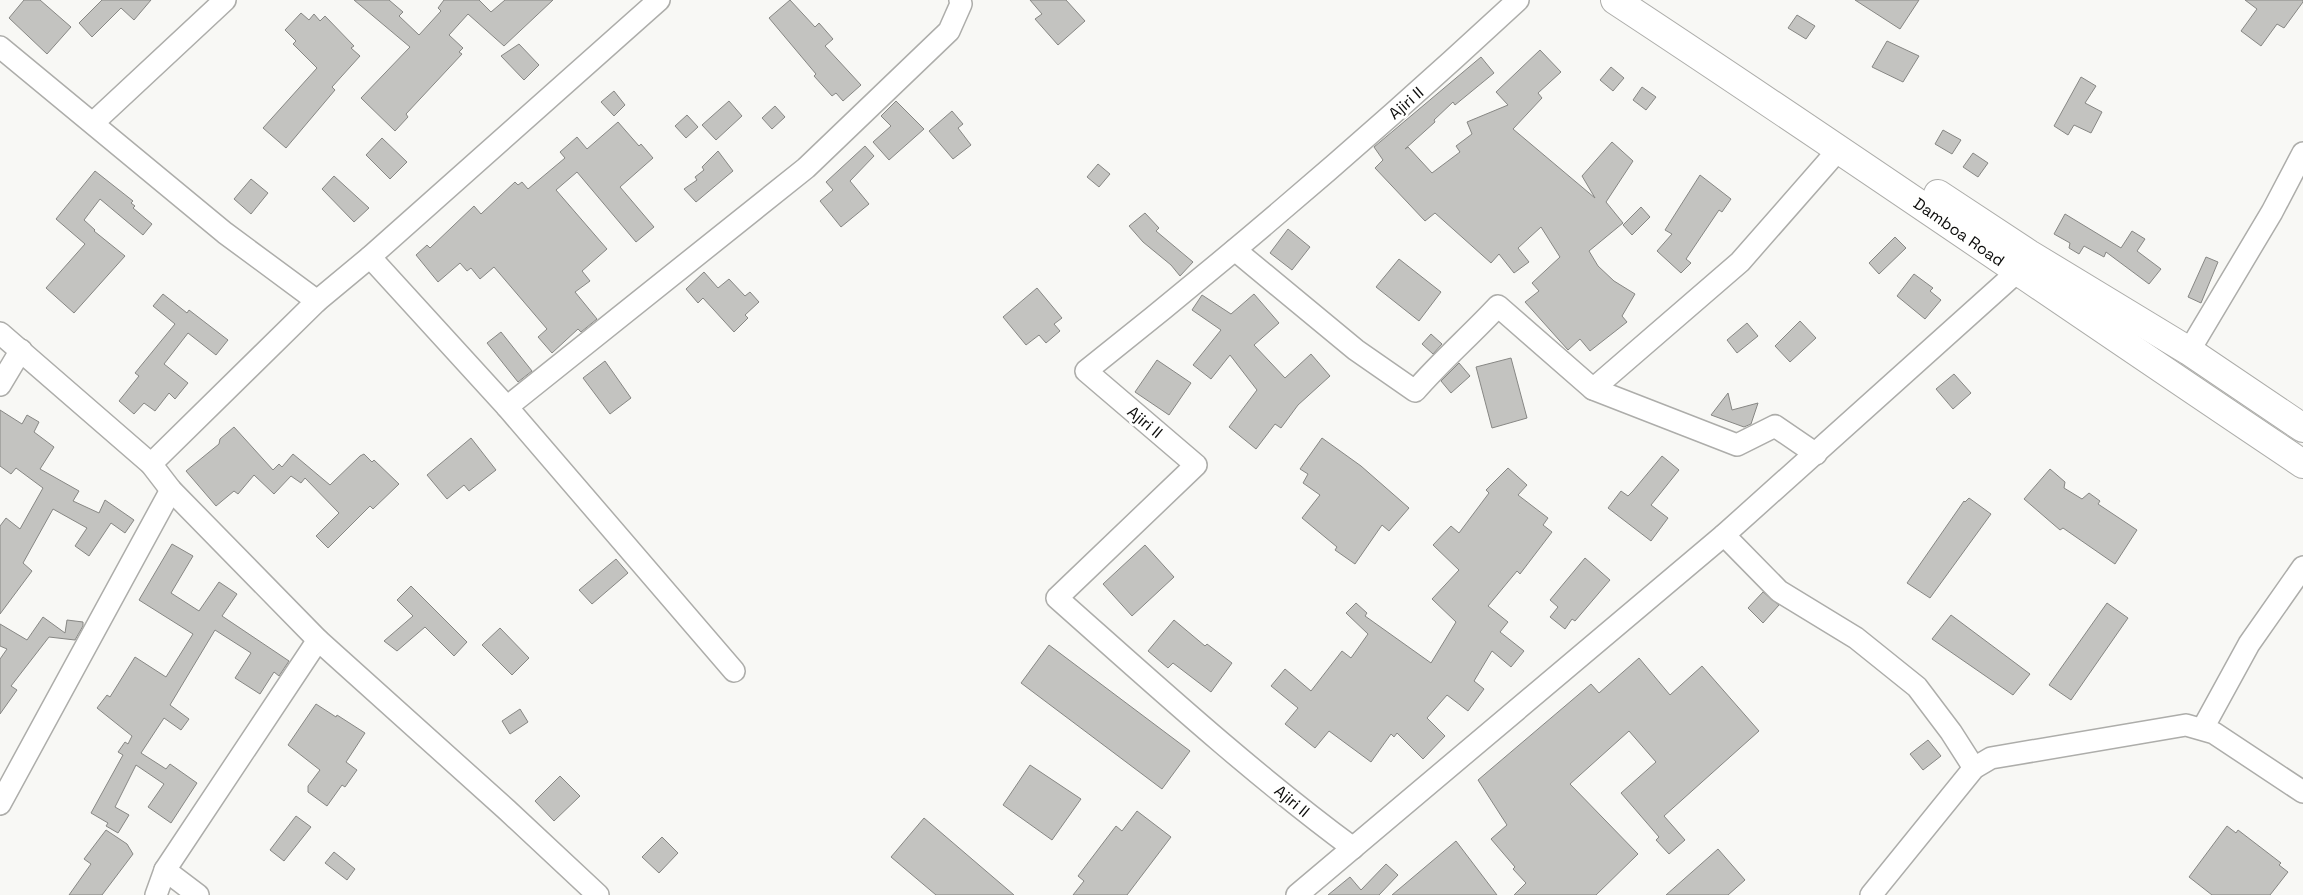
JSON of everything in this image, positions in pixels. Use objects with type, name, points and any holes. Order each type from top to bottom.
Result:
[{"type":"main road","name":"Damboa Road","points":[[1615,0],[1840,148],[2023,263],[2189,351],[2303,428]]},
{"type":"main road","name":"Damboa Road","points":[[1647,0],[2023,263],[2303,464]]},
{"type":"street","points":[[93,123],[225,0]]},
{"type":"street","points":[[151,464],[317,301],[370,257],[659,0]]},
{"type":"street","points":[[507,408],[806,168],[949,31],[961,4],[960,0]]},
{"type":"street","name":"Ajiri II","points":[[1353,848],[1314,819],[1208,732],[1057,598],[1196,465],[1086,371],[1235,250],[1413,97],[1518,0]]},
{"type":"street","points":[[0,47],[225,233],[317,301]]},
{"type":"street","points":[[1593,389],[1740,262],[1840,148]]},
{"type":"street","points":[[2189,351],[2272,212],[2303,153]]},
{"type":"street","points":[[1235,250],[1356,350],[1415,391],[1438,365],[1468,338],[1498,306],[1593,389],[1737,444],[1775,426],[1816,454]]},
{"type":"street","points":[[370,257],[507,408],[734,672]]},
{"type":"street","points":[[1297,895],[1724,535],[1816,454],[2023,263]]},
{"type":"street","points":[[0,333],[22,350],[151,464],[171,490],[318,640],[507,810],[598,895]]},
{"type":"street","points":[[0,385],[22,350]]},
{"type":"street","points":[[0,804],[171,490]]},
{"type":"street","points":[[1724,535],[1779,591],[1856,638],[1917,687],[1951,732],[1974,768]]},
{"type":"street","points":[[2203,728],[2249,644],[2303,567]]},
{"type":"street","points":[[156,895],[165,870],[318,640]]},
{"type":"street","points":[[1871,895],[1974,768],[1991,758],[2186,725],[2203,728],[2214,733],[2303,792]]},
{"type":"street","points":[[165,870],[198,895]]},
{"type":"building","points":[[24,0],[40,0],[71,27],[47,54],[9,18]]},
{"type":"building","points":[[102,0],[151,0],[134,20],[121,8],[92,37],[79,23]]},
{"type":"building","points":[[354,0],[389,0],[403,12],[399,16],[419,35],[441,11],[438,8],[444,0],[479,0],[491,12],[505,0],[553,0],[504,46],[468,14],[449,35],[463,48],[459,52],[462,54],[406,114],[408,117],[395,131],[361,98],[410,47]]},
{"type":"building","points":[[790,0],[815,27],[819,23],[833,39],[825,46],[861,85],[843,101],[836,93],[832,96],[814,76],[816,74],[769,18]]},
{"type":"building","points":[[1030,0],[1066,0],[1085,21],[1058,45],[1035,19],[1042,14]]},
{"type":"building","points":[[1855,0],[1919,0],[1900,29]]},
{"type":"building","points":[[2245,0],[2303,0],[2303,2],[2284,28],[2277,24],[2261,46],[2241,31],[2257,9]]},
{"type":"building","points":[[301,13],[309,20],[314,14],[320,21],[325,16],[354,46],[351,48],[360,56],[332,87],[335,90],[286,148],[263,128],[317,68],[293,44],[296,41],[285,30]]},
{"type":"building","points":[[1797,15],[1815,26],[1806,39],[1788,28]]},
{"type":"building","points":[[1887,41],[1919,56],[1903,82],[1872,67]]},
{"type":"building","points":[[519,44],[539,65],[524,80],[501,56]]},
{"type":"building","points":[[1540,50],[1561,72],[1538,93],[1542,98],[1513,129],[1595,198],[1582,176],[1612,142],[1633,161],[1606,202],[1623,223],[1589,251],[1598,266],[1614,281],[1635,294],[1622,316],[1627,322],[1590,351],[1580,339],[1568,350],[1525,302],[1539,291],[1532,283],[1560,257],[1541,227],[1518,248],[1529,262],[1514,273],[1499,254],[1491,263],[1435,213],[1425,221],[1375,168],[1383,160],[1374,147],[1481,57],[1494,73],[1455,105],[1453,102],[1434,120],[1435,122],[1405,149],[1408,147],[1432,173],[1460,152],[1456,146],[1472,134],[1467,122],[1508,105],[1496,92]]},
{"type":"building","points":[[1611,67],[1624,78],[1613,91],[1600,80]]},
{"type":"building","points":[[2081,77],[2096,86],[2085,103],[2102,112],[2091,133],[2074,125],[2068,135],[2054,126]]},
{"type":"building","points":[[1642,87],[1656,97],[1646,110],[1633,100]]},
{"type":"building","points":[[614,91],[625,105],[614,116],[601,102]]},
{"type":"building","points":[[729,101],[742,116],[716,140],[702,125]]},
{"type":"building","points":[[896,101],[924,129],[889,160],[873,142],[891,126],[881,116]]},
{"type":"building","points":[[775,106],[785,117],[772,129],[762,118]]},
{"type":"building","points":[[952,111],[963,124],[958,128],[971,145],[953,159],[929,131]]},
{"type":"building","points":[[687,115],[698,127],[686,138],[675,126]]},
{"type":"building","points":[[618,122],[639,146],[641,144],[653,158],[620,187],[654,227],[636,242],[577,172],[556,190],[607,249],[582,271],[590,281],[575,292],[597,319],[581,332],[578,329],[552,353],[538,337],[547,329],[494,267],[480,279],[471,268],[467,271],[460,263],[438,282],[416,255],[427,245],[430,248],[474,206],[481,214],[515,182],[518,185],[522,182],[528,189],[565,158],[560,152],[577,137],[587,149]]},
{"type":"building","points":[[1943,130],[1961,140],[1952,154],[1935,144]]},
{"type":"building","points":[[382,138],[407,162],[390,179],[366,155]]},
{"type":"building","points":[[865,146],[874,156],[850,181],[869,204],[841,227],[820,201],[833,190],[826,182]]},
{"type":"building","points":[[718,151],[733,171],[696,202],[684,189],[697,180],[695,177],[704,170],[702,167]]},
{"type":"building","points":[[1973,153],[1988,163],[1978,177],[1963,167]]},
{"type":"building","points":[[1098,164],[1110,174],[1099,187],[1087,177]]},
{"type":"building","points":[[95,171],[133,201],[131,203],[135,206],[133,208],[152,224],[143,235],[100,199],[84,220],[94,231],[125,256],[74,313],[46,288],[85,244],[56,219]]},
{"type":"building","points":[[1700,175],[1731,199],[1722,212],[1719,210],[1686,259],[1691,263],[1681,273],[1657,251],[1672,234],[1665,230]]},
{"type":"building","points":[[334,176],[369,208],[354,222],[322,189]]},
{"type":"building","points":[[251,179],[268,193],[251,214],[234,199]]},
{"type":"building","points":[[1641,207],[1650,217],[1632,235],[1623,225]]},
{"type":"building","points":[[1145,213],[1159,228],[1156,231],[1193,262],[1180,276],[1171,265],[1143,242],[1129,226]]},
{"type":"building","points":[[2065,214],[2121,248],[2132,231],[2145,239],[2137,251],[2161,269],[2149,284],[2106,252],[2104,257],[2084,246],[2079,254],[2069,248],[2070,243],[2054,234]]},
{"type":"building","points":[[1288,229],[1310,247],[1292,270],[1270,253]]},
{"type":"building","points":[[1895,237],[1906,248],[1879,274],[1869,263]]},
{"type":"building","points":[[2206,257],[2218,262],[2201,303],[2188,297]]},
{"type":"building","points":[[1399,259],[1441,292],[1419,321],[1376,287]]},
{"type":"building","points":[[704,272],[718,288],[729,279],[745,296],[750,292],[759,302],[745,315],[748,318],[734,332],[703,298],[698,303],[686,289]]},
{"type":"building","points":[[1914,274],[1933,288],[1930,291],[1941,300],[1925,319],[1897,296]]},
{"type":"building","points":[[1037,288],[1062,318],[1054,324],[1060,331],[1046,343],[1039,335],[1026,345],[1003,317]]},
{"type":"building","points":[[163,294],[187,313],[189,310],[228,340],[216,355],[188,333],[164,364],[188,383],[175,399],[169,393],[155,411],[144,403],[134,414],[119,401],[139,376],[135,373],[175,324],[153,306]]},
{"type":"building","points":[[1254,294],[1279,323],[1254,345],[1285,378],[1311,354],[1330,376],[1298,405],[1281,428],[1275,424],[1256,449],[1229,427],[1257,390],[1230,355],[1211,379],[1193,365],[1221,330],[1192,310],[1202,295],[1231,314]]},
{"type":"building","points":[[1800,321],[1816,338],[1790,362],[1775,346]]},
{"type":"building","points":[[1747,323],[1758,336],[1737,353],[1727,340]]},
{"type":"building","points":[[501,332],[532,371],[518,382],[487,343]]},
{"type":"building","points":[[1431,334],[1442,344],[1433,354],[1422,344]]},
{"type":"building","points":[[1511,358],[1527,418],[1492,428],[1476,367]]},
{"type":"building","points":[[1157,360],[1191,383],[1169,415],[1135,392]]},
{"type":"building","points":[[605,361],[631,398],[610,414],[583,378]]},
{"type":"building","points":[[1459,363],[1470,376],[1451,393],[1441,381]]},
{"type":"building","points":[[1954,374],[1971,393],[1953,409],[1936,389]]},
{"type":"building","points":[[1728,393],[1732,410],[1758,403],[1751,424],[1744,427],[1711,415]]},
{"type":"building","points":[[0,410],[22,424],[27,415],[39,422],[34,432],[54,447],[40,469],[79,491],[73,501],[99,513],[105,500],[134,520],[125,533],[111,523],[89,556],[75,546],[87,528],[53,509],[23,563],[32,571],[0,614],[0,526],[6,518],[20,529],[43,488],[16,468],[11,474],[0,466]]},
{"type":"building","points":[[234,427],[273,470],[279,464],[282,467],[293,454],[330,485],[364,454],[372,462],[374,460],[399,484],[373,509],[370,506],[328,548],[316,536],[339,513],[305,478],[301,483],[291,476],[274,494],[254,475],[238,494],[234,491],[216,506],[186,471],[219,444],[220,439]]},
{"type":"building","points":[[471,438],[496,470],[469,491],[464,485],[447,499],[427,475]]},
{"type":"building","points":[[1322,438],[1361,466],[1409,508],[1389,531],[1382,525],[1355,564],[1335,550],[1337,547],[1302,518],[1320,495],[1303,483],[1308,474],[1300,469]]},
{"type":"building","points":[[1662,456],[1679,470],[1651,505],[1668,518],[1651,541],[1608,508],[1621,491],[1628,496]]},
{"type":"building","points":[[1508,468],[1527,485],[1518,495],[1548,518],[1543,525],[1552,532],[1520,574],[1517,571],[1488,606],[1508,622],[1500,632],[1524,651],[1511,667],[1492,651],[1474,681],[1484,689],[1468,711],[1447,695],[1427,718],[1445,736],[1423,759],[1397,733],[1394,737],[1391,734],[1371,762],[1329,731],[1315,748],[1285,724],[1298,708],[1271,686],[1285,669],[1311,691],[1342,651],[1351,658],[1368,634],[1346,613],[1356,603],[1367,613],[1365,616],[1431,663],[1456,622],[1432,599],[1459,570],[1433,545],[1451,526],[1459,533],[1489,493],[1486,490]]},
{"type":"building","points":[[2050,469],[2065,482],[2064,488],[2082,499],[2089,493],[2100,501],[2098,504],[2137,530],[2115,564],[2063,528],[2060,530],[2024,499]]},
{"type":"building","points":[[1969,498],[1991,514],[1930,598],[1907,583],[1964,501]]},
{"type":"building","points":[[172,544],[193,556],[171,593],[199,611],[219,582],[237,594],[222,616],[289,661],[279,676],[274,672],[260,694],[235,678],[251,653],[215,630],[170,705],[189,719],[181,730],[164,718],[141,753],[166,769],[170,764],[197,783],[171,823],[148,807],[164,784],[136,765],[115,807],[129,815],[118,833],[106,826],[108,823],[91,813],[123,755],[118,752],[125,742],[128,744],[132,736],[97,708],[107,695],[110,697],[135,657],[166,677],[193,634],[139,600]]},
{"type":"building","points":[[1145,545],[1174,577],[1132,616],[1103,584]]},
{"type":"building","points":[[1585,558],[1610,580],[1575,621],[1572,619],[1565,629],[1550,617],[1558,607],[1550,600]]},
{"type":"building","points":[[616,559],[628,573],[592,604],[579,590]]},
{"type":"building","points":[[411,586],[467,642],[454,656],[425,627],[397,651],[384,641],[413,616],[397,600]]},
{"type":"building","points":[[1763,592],[1779,605],[1763,623],[1748,608]]},
{"type":"building","points":[[2107,603],[2128,618],[2071,700],[2049,685]]},
{"type":"building","points":[[1951,615],[2030,674],[2013,695],[1932,639]]},
{"type":"building","points":[[43,617],[65,633],[67,620],[83,622],[83,626],[75,640],[49,637],[11,686],[17,690],[0,714],[0,659],[7,649],[0,646],[0,624],[27,640]]},
{"type":"building","points":[[1174,620],[1205,646],[1207,644],[1232,663],[1211,692],[1173,663],[1168,668],[1148,651]]},
{"type":"building","points":[[500,628],[529,658],[512,675],[482,645]]},
{"type":"building","points":[[1049,645],[1190,751],[1162,789],[1021,683]]},
{"type":"building","points":[[1639,658],[1670,695],[1702,666],[1759,731],[1664,816],[1685,840],[1669,854],[1656,840],[1659,837],[1621,793],[1656,762],[1629,731],[1570,784],[1638,854],[1596,895],[1514,895],[1526,883],[1491,839],[1507,825],[1478,780],[1591,684],[1599,693]]},
{"type":"building","points":[[316,704],[365,733],[346,762],[357,770],[345,787],[342,785],[327,806],[308,792],[308,786],[320,770],[288,745]]},
{"type":"building","points":[[520,709],[528,722],[510,734],[502,721]]},
{"type":"building","points":[[1928,740],[1941,756],[1923,770],[1910,754]]},
{"type":"building","points":[[1030,765],[1081,799],[1052,840],[1003,805]]},
{"type":"building","points":[[560,776],[580,796],[554,821],[535,801]]},
{"type":"building","points":[[1137,811],[1171,837],[1127,895],[1073,895],[1084,881],[1078,876],[1116,826],[1122,831]]},
{"type":"building","points":[[296,816],[311,827],[284,861],[270,850]]},
{"type":"building","points":[[924,818],[1014,895],[936,895],[891,857]]},
{"type":"building","points":[[2227,826],[2236,833],[2238,830],[2281,863],[2279,865],[2288,872],[2270,895],[2212,895],[2189,877]]},
{"type":"building","points":[[106,830],[127,844],[133,854],[102,895],[69,895],[91,864],[84,859]]},
{"type":"building","points":[[662,837],[678,853],[659,873],[642,857]]},
{"type":"building","points":[[1456,841],[1497,895],[1392,895]]},
{"type":"building","points":[[1718,849],[1745,880],[1728,895],[1666,895]]},
{"type":"building","points":[[334,852],[355,869],[347,880],[325,863]]},
{"type":"building","points":[[1386,864],[1398,875],[1379,895],[1328,895],[1350,877],[1361,890]]}]
